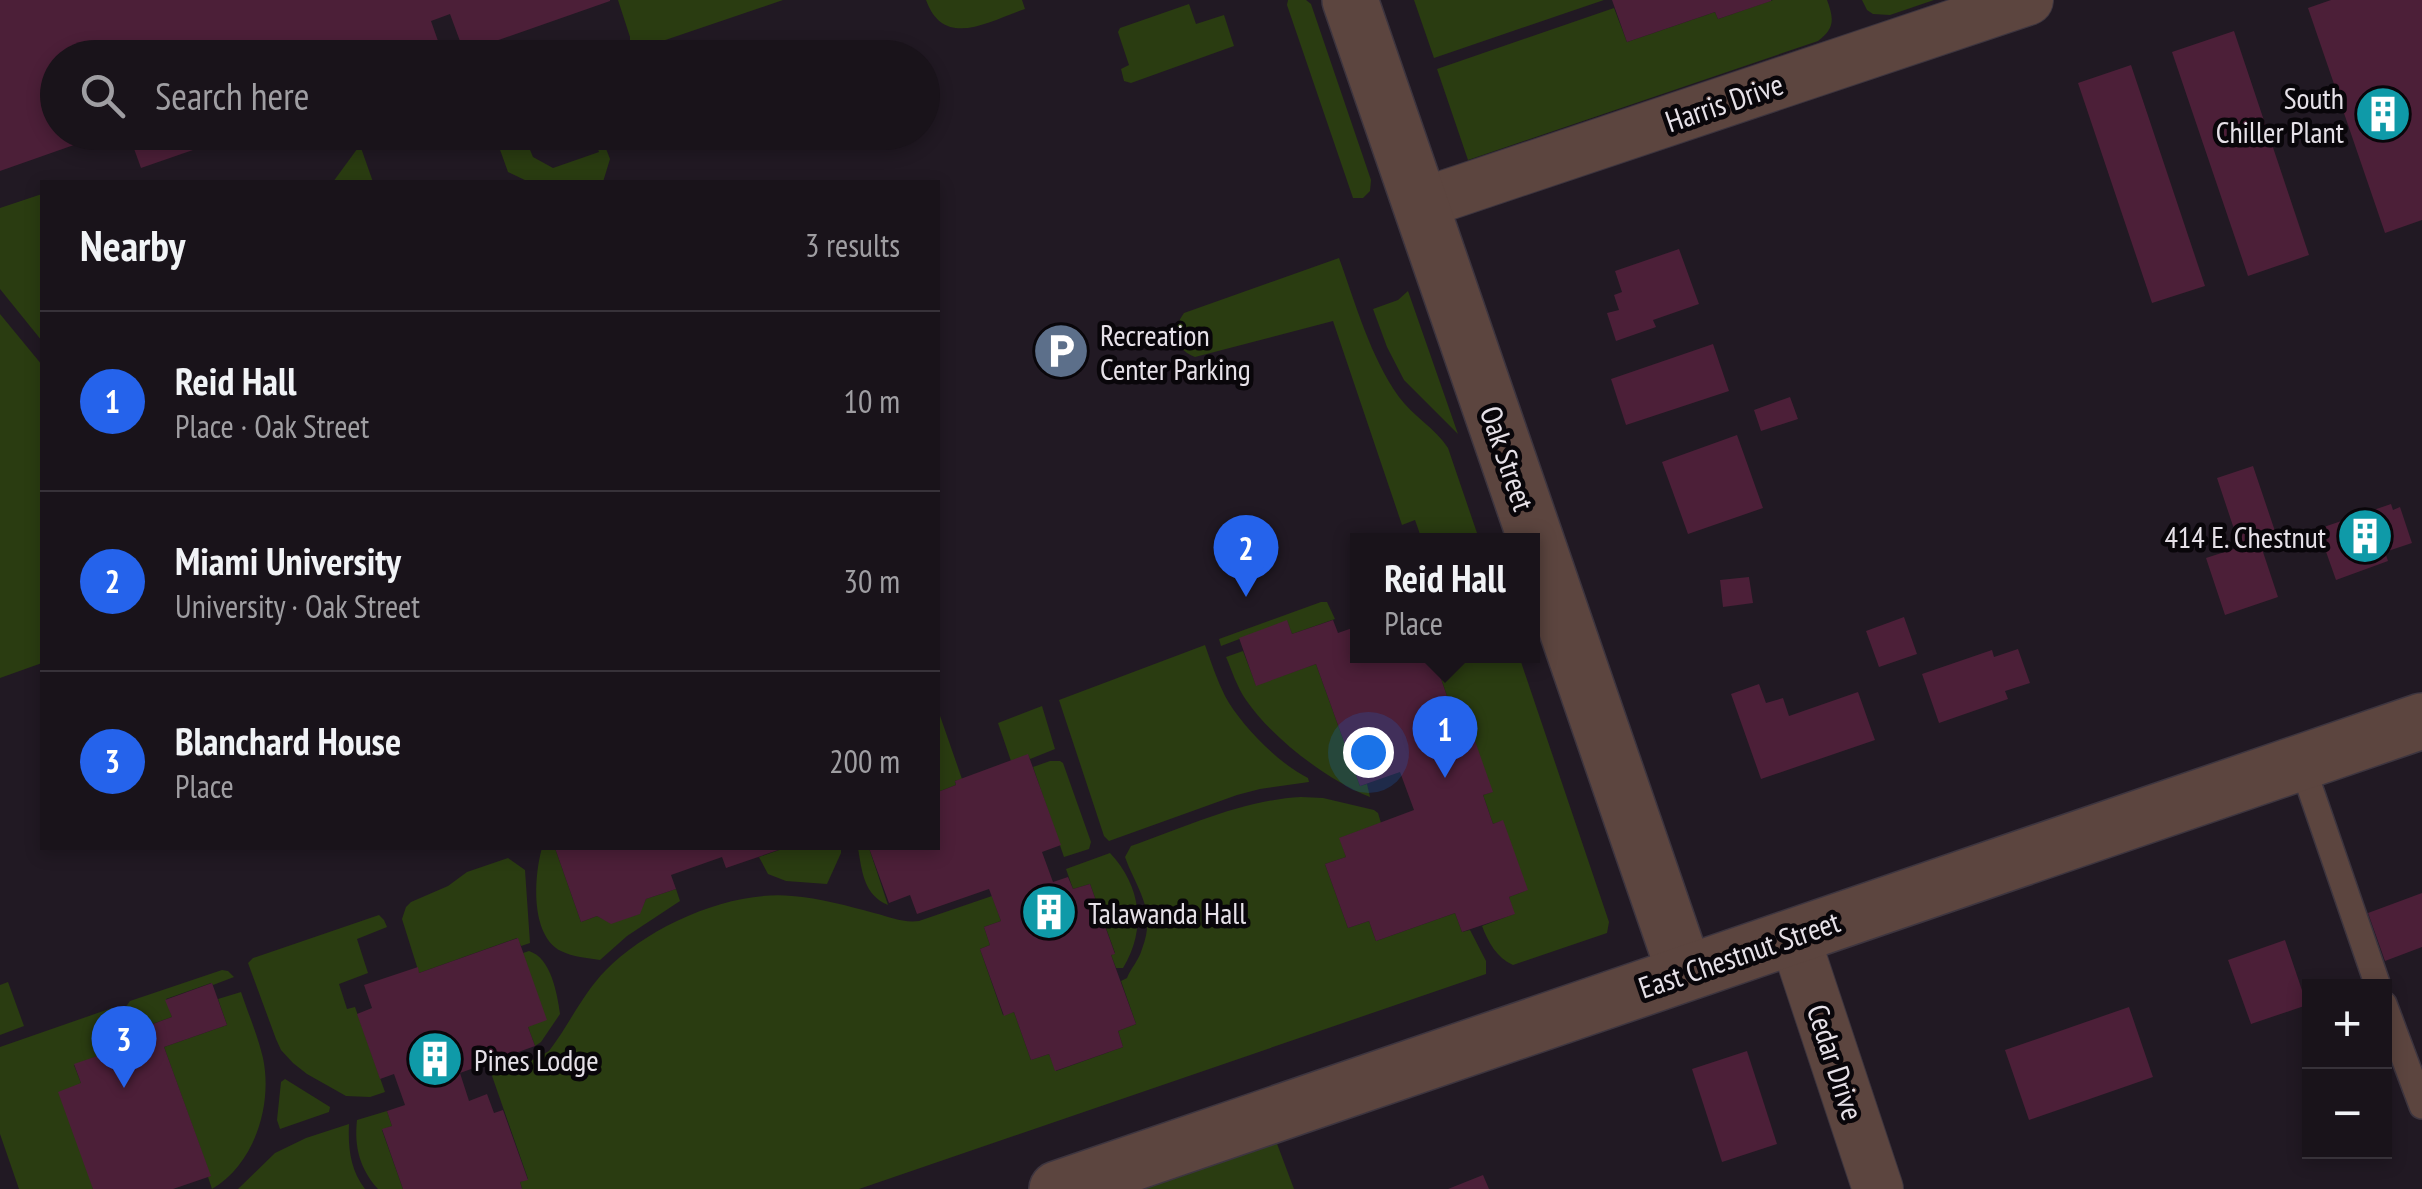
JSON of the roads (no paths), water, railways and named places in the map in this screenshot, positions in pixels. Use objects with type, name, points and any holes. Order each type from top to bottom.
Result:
[{"type":"street","name":"Oak Street","points":[[1350,0],[1533,533]]},
{"type":"street","name":"Harris Drive","points":[[1420,204],[2028,0]]},
{"type":"street","name":"Oak Street","points":[[1540,554],[1684,973]]},
{"type":"street","name":"East Chestnut Street","points":[[1058,1189],[2422,721]]},
{"type":"street","name":"Cedar Drive","points":[[1794,936],[1878,1189]]},
{"type":"lane","points":[[2302,762],[2376,979]]},
{"type":"lane","points":[[2392,1025],[2422,1106]]},
{"type":"place","name":"South Chiller Plant","points":[[2383,114]]},
{"type":"place","name":"Recreation Center Parking","points":[[1061,351]]},
{"type":"place","name":"414 E. Chestnut","points":[[2365,536]]},
{"type":"place","name":"Miami University","points":[[1246,597]]},
{"type":"place","name":"Reid Hall","points":[[1445,778]]},
{"type":"place","name":"Talawanda Hall","points":[[1049,912]]},
{"type":"place","name":"Pines Lodge","points":[[435,1059]]},
{"type":"place","name":"Blanchard House","points":[[124,1088]]}]
